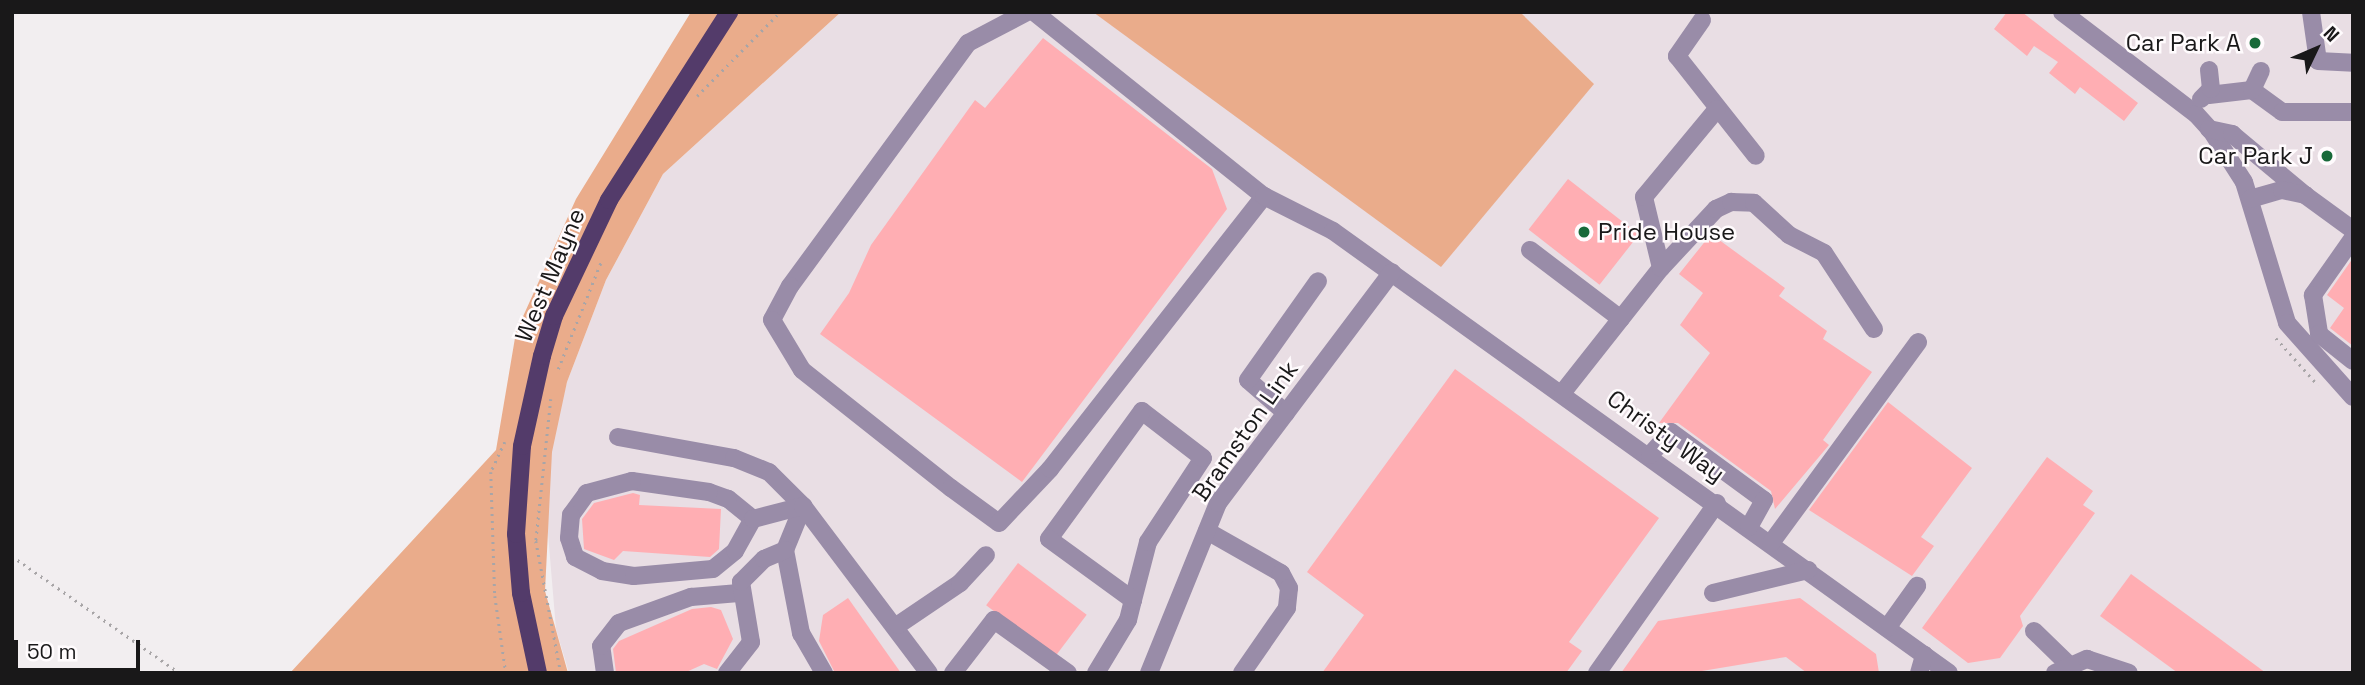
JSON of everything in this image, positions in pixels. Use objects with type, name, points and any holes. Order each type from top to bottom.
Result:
[{"type":"main road","name":"West Mayne","points":[[538,673],[521,593],[516,534],[522,446],[548,336],[578,263],[642,144],[729,12]]},
{"type":"street","points":[[1027,12],[968,43],[790,286],[772,320],[802,370],[951,488],[999,523],[1050,469],[1264,196]]},
{"type":"street","name":"Christy Way","points":[[1034,12],[1264,196],[1352,244],[1563,392],[1949,673]]},
{"type":"street","points":[[2062,12],[2180,102],[2209,129],[2250,199],[2287,323],[2353,397]]},
{"type":"street","points":[[2311,12],[2318,61],[2353,63]]},
{"type":"street","points":[[1702,20],[1678,55],[1717,109],[1756,156]]},
{"type":"street","points":[[2209,95],[2210,70]]},
{"type":"street","points":[[2252,90],[2261,71]]},
{"type":"street","points":[[2180,102],[2209,95],[2252,90],[2281,112],[2353,112]]},
{"type":"street","points":[[1661,268],[1644,197],[1717,109]]},
{"type":"street","points":[[2209,129],[2232,134],[2305,195],[2353,230]]},
{"type":"street","points":[[2250,199],[2282,190],[2305,195]]},
{"type":"street","points":[[1563,392],[1661,268],[1716,209],[1731,202],[1754,203],[1789,235],[1824,253],[1874,329]]},
{"type":"street","points":[[2353,238],[2313,295],[2319,334],[2353,361]]},
{"type":"street","points":[[1530,250],[1620,319]]},
{"type":"street","name":"Bramston Link","points":[[1149,673],[1218,503],[1392,272]]},
{"type":"street","points":[[1286,412],[1248,380],[1318,281]]},
{"type":"street","points":[[1771,543],[1918,342]]},
{"type":"street","points":[[1096,673],[1128,620],[1148,542],[1203,458],[1142,411],[1049,539],[1133,600]]},
{"type":"street","points":[[1650,455],[1671,432],[1702,454],[1764,500],[1749,527]]},
{"type":"street","points":[[618,437],[734,458],[769,471],[803,506],[877,597],[929,673]]},
{"type":"street","points":[[754,519],[728,499],[709,492],[632,481],[587,494],[570,515],[569,538],[575,556],[602,571],[634,576],[697,570],[725,564],[754,519],[803,506]]},
{"type":"street","points":[[1597,673],[1717,503]]},
{"type":"street","points":[[803,506],[785,550],[801,633],[824,673]]},
{"type":"street","points":[[1207,531],[1281,573],[1289,588],[1287,608],[1242,673]]},
{"type":"street","points":[[727,673],[751,642],[739,593],[748,571],[785,550]]},
{"type":"street","points":[[898,625],[960,583],[986,555]]},
{"type":"street","points":[[1713,593],[1808,570]]},
{"type":"street","points":[[1887,628],[1917,586]]},
{"type":"street","points":[[605,673],[601,646],[619,623],[691,597],[739,593]]},
{"type":"street","points":[[962,670],[994,620],[1068,673]]},
{"type":"street","points":[[2035,631],[2061,668],[2097,660],[2129,673]]},
{"type":"street","points":[[1919,673],[1924,655]]},
{"type":"path","points":[[688,105],[779,12]]},
{"type":"path","points":[[554,380],[604,253]]},
{"type":"path","points":[[2270,328],[2295,365],[2326,392]]},
{"type":"path","points":[[552,393],[536,541],[561,673]]},
{"type":"path","points":[[506,673],[495,596],[491,472],[503,442],[522,446]]},
{"type":"path","points":[[12,556],[180,673]]},
{"type":"shaded area","points":[[691,12],[841,12],[663,174],[606,280],[567,382],[552,452],[545,591],[568,673],[290,673],[496,450],[516,332],[576,199]]},
{"type":"shaded area","points":[[841,12],[1097,12],[1594,84],[1520,12],[2353,12],[2353,673],[569,673],[556,629],[546,510],[553,438],[567,382],[606,280],[663,174]]},
{"type":"shaded area","points":[[1093,12],[1520,12],[1594,84],[1441,267]]},
{"type":"building","points":[[2007,12],[2022,12],[2138,103],[2124,121],[2080,87],[2075,94],[2049,73],[2058,62],[2034,46],[2027,56],[1994,29]]},
{"type":"building","points":[[1043,38],[1212,169],[1227,209],[1022,482],[820,334],[849,293],[871,245],[975,100],[985,108]]},
{"type":"building","name":"Pride House","points":[[1568,179],[1639,234],[1600,285],[1529,229]]},
{"type":"building","points":[[1711,234],[1785,288],[1779,296],[1827,331],[1823,339],[1872,372],[1823,440],[1829,445],[1775,509],[1771,491],[1678,423],[1659,423],[1710,353],[1680,325],[1703,293],[1679,274]]},
{"type":"building","points":[[2353,258],[2353,346],[2330,328],[2344,308],[2327,295]]},
{"type":"building","points":[[1455,369],[1659,518],[1569,642],[1582,651],[1566,673],[1322,673],[1364,615],[1307,572]]},
{"type":"building","points":[[1888,402],[1972,468],[1921,537],[1934,546],[1912,576],[1809,510]]},
{"type":"building","points":[[2047,457],[2093,491],[2083,505],[2095,513],[2020,616],[2023,626],[2000,658],[1968,663],[1922,628]]},
{"type":"building","points":[[633,493],[640,495],[639,505],[721,509],[719,549],[710,557],[623,551],[614,560],[584,549],[582,519],[594,503]]},
{"type":"building","points":[[1018,563],[1087,615],[1055,657],[986,605]]},
{"type":"building","points":[[2131,574],[2266,673],[2178,673],[2100,616]]},
{"type":"building","points":[[848,598],[901,673],[835,673],[819,641],[823,615]]},
{"type":"building","points":[[1800,598],[1876,654],[1879,673],[1807,673],[1786,657],[1690,673],[1621,673],[1658,621]]},
{"type":"building","points":[[711,607],[721,610],[733,639],[717,669],[704,664],[684,673],[616,673],[613,649],[619,641],[692,609]]},
{"type":"place","name":"Car Park A","points":[[2255,43]]},
{"type":"place","name":"Car Park J","points":[[2327,156]]},
{"type":"place","name":"Pride House","points":[[1584,232]]}]
